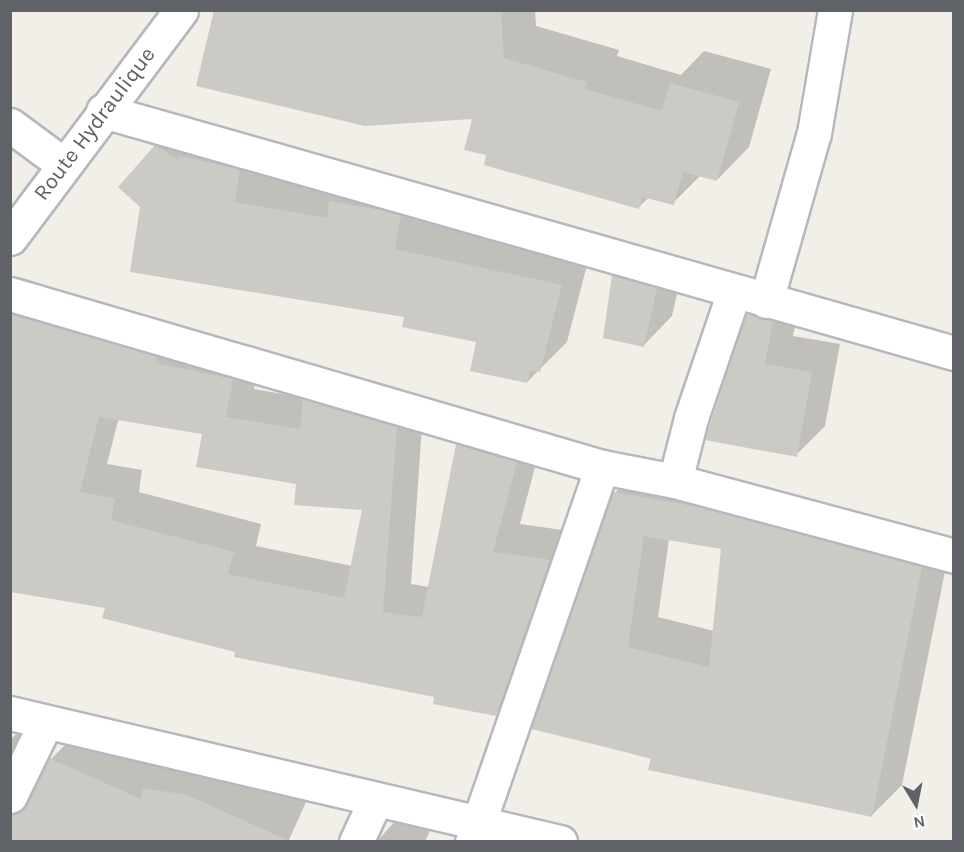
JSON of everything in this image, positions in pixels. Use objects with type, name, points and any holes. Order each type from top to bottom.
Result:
[{"type":"street","name":"Route Hydraulique","points":[[10,238],[103,111],[181,10]]},
{"type":"street","points":[[766,301],[814,133],[835,10]]},
{"type":"street","points":[[103,111],[954,354]]},
{"type":"street","points":[[10,124],[64,165]]},
{"type":"street","points":[[675,481],[691,418],[734,292]]},
{"type":"street","points":[[10,294],[602,467],[675,481],[954,556]]},
{"type":"street","points":[[476,832],[602,467]]},
{"type":"street","points":[[10,713],[45,724],[376,799],[476,832],[560,842]]},
{"type":"street","points":[[10,796],[45,724]]},
{"type":"street","points":[[356,842],[376,799]]},
{"type":"building","points":[[214,10],[501,10],[504,58],[587,82],[585,89],[662,111],[670,83],[739,102],[717,181],[683,172],[674,205],[642,197],[639,209],[484,165],[486,155],[464,150],[472,119],[365,126],[196,86]]},
{"type":"building","points":[[155,145],[178,160],[179,156],[240,169],[235,202],[327,218],[329,201],[401,215],[395,249],[562,285],[540,372],[530,370],[527,383],[470,371],[476,342],[402,327],[404,317],[130,272],[140,207],[118,187]]},
{"type":"building","points":[[612,275],[657,288],[644,347],[603,338]]},
{"type":"building","points":[[746,313],[773,321],[765,364],[812,372],[797,457],[705,440]]},
{"type":"building","points":[[10,314],[158,357],[156,363],[233,379],[226,417],[300,429],[303,399],[397,427],[383,612],[422,617],[456,444],[517,462],[493,552],[550,560],[496,716],[433,704],[434,697],[234,657],[235,652],[102,618],[105,608],[10,592]],"holes":[[[99,417],[202,434],[196,467],[296,484],[294,505],[362,510],[344,598],[228,574],[234,552],[111,520],[115,498],[80,492]]]},
{"type":"building","points":[[613,492],[699,507],[922,567],[872,817],[648,770],[651,758],[531,729]],"holes":[[[644,536],[721,549],[709,667],[628,647]]]},
{"type":"building","points":[[49,758],[141,799],[143,788],[187,795],[292,842],[10,842],[10,815],[27,805]]}]
